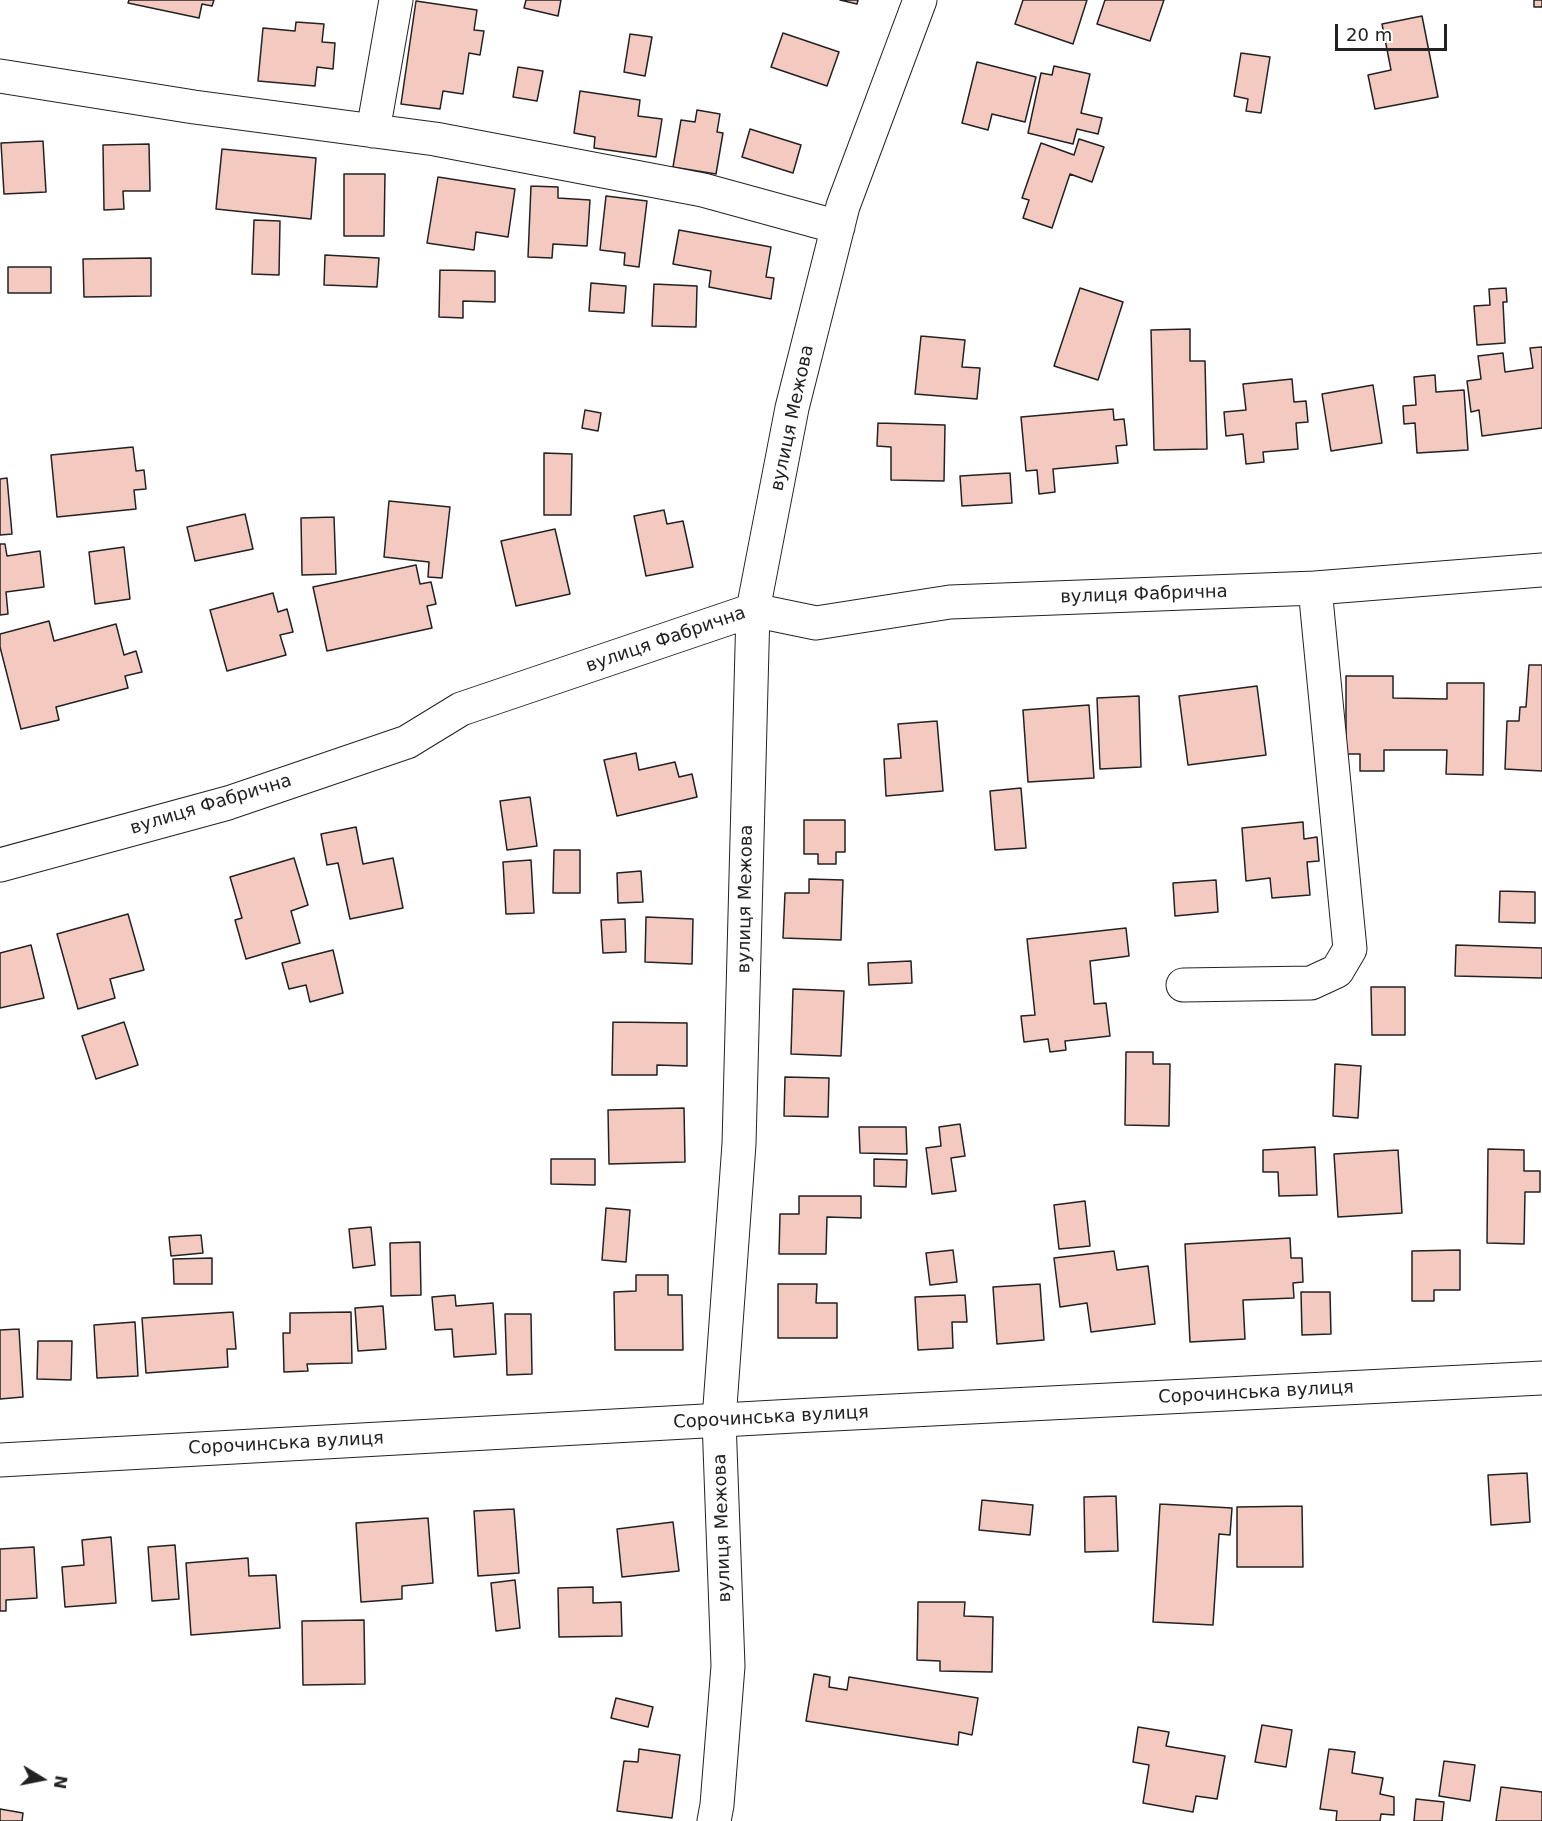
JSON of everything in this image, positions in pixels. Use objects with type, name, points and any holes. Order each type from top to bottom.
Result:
[{"type":"street","points":[[373,131],[396,0]]},
{"type":"street","name":"вулиця Межова","points":[[714,1821],[728,1666],[719,1420],[739,1144],[753,610],[792,408],[843,206],[920,0]]},
{"type":"street","points":[[0,76],[194,106],[435,139],[703,190],[838,227]]},
{"type":"street","name":"вулиця Фабрична","points":[[0,865],[239,800],[407,742],[461,709],[753,610],[816,623],[950,602],[1315,588],[1542,570]]},
{"type":"street","points":[[1183,985],[1311,983],[1337,971],[1350,949],[1315,588]]},
{"type":"street","name":"Сорочинська вулиця","points":[[0,1460],[1542,1378]]},
{"type":"building","points":[[129,0],[214,0],[212,6],[202,4],[199,18],[128,3]]},
{"type":"building","points":[[526,0],[561,0],[558,16],[524,8]]},
{"type":"building","points":[[840,0],[858,0],[857,4]]},
{"type":"building","points":[[1023,0],[1087,0],[1073,44],[1015,24]]},
{"type":"building","points":[[1105,0],[1164,0],[1150,41],[1097,24]]},
{"type":"building","points":[[1534,0],[1542,0],[1542,7],[1534,7]]},
{"type":"building","points":[[416,1],[477,10],[474,30],[484,31],[480,55],[469,53],[463,94],[443,91],[440,109],[401,104]]},
{"type":"building","points":[[1422,16],[1438,97],[1375,109],[1368,75],[1391,70],[1382,24]]},
{"type":"building","points":[[296,22],[324,24],[322,42],[335,43],[333,69],[317,67],[315,86],[258,81],[263,28],[295,31]]},
{"type":"building","points":[[783,33],[839,52],[827,86],[771,67]]},
{"type":"building","points":[[630,34],[652,37],[645,76],[624,72]]},
{"type":"building","points":[[1241,53],[1270,57],[1261,113],[1246,111],[1248,99],[1234,96]]},
{"type":"building","points":[[977,62],[1036,77],[1025,122],[992,114],[988,130],[962,123]]},
{"type":"building","points":[[1054,66],[1090,74],[1081,113],[1102,118],[1098,134],[1077,129],[1073,144],[1028,133],[1041,73],[1052,75]]},
{"type":"building","points":[[518,67],[543,71],[537,101],[513,97]]},
{"type":"building","points":[[580,91],[640,100],[638,116],[662,119],[656,157],[594,148],[595,137],[574,133]]},
{"type":"building","points":[[697,110],[720,114],[717,132],[723,133],[716,174],[673,167],[681,120],[695,122]]},
{"type":"building","points":[[750,129],[801,145],[793,173],[742,157]]},
{"type":"building","points":[[1079,139],[1104,147],[1092,182],[1070,174],[1052,228],[1023,218],[1029,200],[1022,198],[1041,143],[1074,155]]},
{"type":"building","points":[[43,141],[46,192],[4,194],[1,143]]},
{"type":"building","points":[[149,144],[150,191],[123,191],[124,209],[104,210],[103,145]]},
{"type":"building","points":[[222,149],[316,158],[311,219],[216,209]]},
{"type":"building","points":[[344,174],[385,174],[384,236],[344,236]]},
{"type":"building","points":[[438,177],[515,189],[508,237],[476,232],[474,250],[427,243]]},
{"type":"building","points":[[531,186],[558,187],[558,198],[590,200],[587,246],[553,244],[552,258],[528,257]]},
{"type":"building","points":[[606,196],[647,201],[639,267],[624,265],[625,253],[600,250]]},
{"type":"building","points":[[254,220],[280,221],[279,275],[252,274]]},
{"type":"building","points":[[679,230],[771,247],[766,277],[774,278],[771,299],[709,287],[711,271],[673,264]]},
{"type":"building","points":[[325,255],[379,258],[377,287],[324,285]]},
{"type":"building","points":[[151,258],[151,296],[84,297],[83,259]]},
{"type":"building","points":[[8,267],[51,267],[51,293],[8,293]]},
{"type":"building","points":[[440,270],[495,271],[495,302],[463,301],[463,318],[439,317]]},
{"type":"building","points":[[591,283],[626,286],[624,313],[589,311]]},
{"type":"building","points":[[654,284],[697,286],[696,327],[652,326]]},
{"type":"building","points":[[1080,288],[1123,302],[1098,380],[1054,366]]},
{"type":"building","points":[[1506,288],[1507,302],[1503,302],[1505,343],[1477,345],[1474,306],[1490,305],[1489,289]]},
{"type":"building","points":[[1190,329],[1190,361],[1205,361],[1207,449],[1154,450],[1151,330]]},
{"type":"building","points":[[921,336],[965,340],[962,367],[980,368],[977,399],[915,394]]},
{"type":"building","points":[[1542,347],[1542,428],[1482,436],[1479,410],[1471,412],[1467,381],[1481,379],[1478,356],[1503,353],[1505,372],[1533,368],[1530,348]]},
{"type":"building","points":[[1435,375],[1436,392],[1464,390],[1468,450],[1417,453],[1415,423],[1404,424],[1403,406],[1416,405],[1414,377]]},
{"type":"building","points":[[1292,379],[1294,402],[1306,401],[1308,422],[1296,423],[1298,449],[1263,452],[1264,462],[1246,464],[1243,434],[1226,436],[1224,412],[1246,410],[1243,384]]},
{"type":"building","points":[[1373,385],[1382,443],[1331,451],[1322,394]]},
{"type":"building","points":[[1113,409],[1114,420],[1124,419],[1127,445],[1116,446],[1118,463],[1053,469],[1055,492],[1039,494],[1037,470],[1026,471],[1021,417]]},
{"type":"building","points":[[585,410],[601,413],[598,431],[582,428]]},
{"type":"building","points":[[878,423],[945,425],[944,481],[891,480],[891,447],[877,446]]},
{"type":"building","points":[[133,447],[136,471],[144,470],[146,489],[134,490],[136,509],[57,517],[51,455]]},
{"type":"building","points":[[544,453],[572,454],[571,515],[544,515]]},
{"type":"building","points":[[1010,473],[1012,503],[962,506],[960,476]]},
{"type":"building","points":[[7,478],[12,534],[0,535],[0,479]]},
{"type":"building","points":[[389,501],[450,507],[442,578],[428,577],[429,562],[384,557]]},
{"type":"building","points":[[664,510],[667,524],[683,521],[693,567],[646,576],[634,516]]},
{"type":"building","points":[[245,514],[253,549],[195,561],[187,527]]},
{"type":"building","points":[[334,517],[336,574],[302,575],[301,518]]},
{"type":"building","points":[[555,529],[570,594],[516,606],[501,541]]},
{"type":"building","points":[[0,544],[5,544],[7,556],[40,551],[44,587],[6,592],[8,614],[0,615]]},
{"type":"building","points":[[124,547],[130,599],[95,604],[89,552]]},
{"type":"building","points":[[416,565],[420,584],[431,582],[436,604],[427,606],[432,628],[327,651],[313,587]]},
{"type":"building","points":[[273,593],[278,612],[287,609],[293,632],[280,635],[286,655],[227,671],[210,610]]},
{"type":"building","points":[[49,621],[54,641],[116,624],[124,655],[136,651],[142,672],[125,676],[128,688],[56,707],[59,720],[21,729],[0,647],[0,634]]},
{"type":"building","points":[[1529,665],[1542,665],[1542,771],[1505,769],[1507,721],[1519,721],[1520,707],[1526,707]]},
{"type":"building","points":[[1346,676],[1393,676],[1393,698],[1447,699],[1447,683],[1484,683],[1483,775],[1446,774],[1447,750],[1384,750],[1384,771],[1360,771],[1360,754],[1346,754]]},
{"type":"building","points":[[1257,686],[1266,755],[1188,765],[1179,696]]},
{"type":"building","points":[[1139,696],[1141,767],[1100,769],[1097,698]]},
{"type":"building","points":[[1089,705],[1094,778],[1028,782],[1023,710]]},
{"type":"building","points":[[937,721],[943,791],[886,796],[884,759],[901,758],[898,724]]},
{"type":"building","points":[[636,753],[639,770],[675,762],[679,777],[692,774],[697,797],[617,816],[604,760]]},
{"type":"building","points":[[1021,788],[1026,848],[995,850],[990,791]]},
{"type":"building","points":[[530,797],[537,846],[507,850],[500,801]]},
{"type":"building","points":[[804,820],[845,820],[845,852],[836,852],[836,864],[818,864],[818,854],[804,854]]},
{"type":"building","points":[[1303,822],[1304,839],[1317,837],[1319,861],[1307,862],[1310,895],[1272,898],[1270,878],[1246,881],[1242,828]]},
{"type":"building","points":[[356,827],[363,864],[393,858],[403,908],[350,919],[338,863],[327,865],[321,834]]},
{"type":"building","points":[[554,850],[580,850],[580,893],[553,893]]},
{"type":"building","points":[[294,858],[308,905],[291,911],[300,943],[246,959],[235,920],[242,918],[230,877]]},
{"type":"building","points":[[531,860],[534,913],[506,914],[503,862]]},
{"type":"building","points":[[641,871],[643,902],[618,903],[617,873]]},
{"type":"building","points":[[809,879],[843,880],[841,940],[783,938],[785,893],[809,893]]},
{"type":"building","points":[[1216,880],[1218,912],[1175,916],[1173,883]]},
{"type":"building","points":[[1500,891],[1535,892],[1535,923],[1499,922]]},
{"type":"building","points":[[128,914],[144,970],[110,979],[115,998],[78,1009],[57,934]]},
{"type":"building","points":[[646,917],[693,919],[692,964],[645,962]]},
{"type":"building","points":[[625,919],[626,952],[603,953],[601,920]]},
{"type":"building","points":[[1126,928],[1129,956],[1090,961],[1094,1004],[1106,1003],[1110,1036],[1065,1041],[1066,1050],[1050,1052],[1048,1039],[1024,1042],[1021,1016],[1035,1015],[1027,939]]},
{"type":"building","points":[[31,945],[44,998],[0,1008],[0,953]]},
{"type":"building","points":[[1456,945],[1542,948],[1542,978],[1455,976]]},
{"type":"building","points":[[333,950],[343,993],[310,1002],[306,985],[289,989],[282,963]]},
{"type":"building","points":[[911,961],[912,983],[869,985],[868,963]]},
{"type":"building","points":[[1371,987],[1405,987],[1405,1035],[1372,1035]]},
{"type":"building","points":[[793,989],[844,991],[841,1056],[791,1054]]},
{"type":"building","points":[[124,1022],[138,1065],[96,1079],[82,1036]]},
{"type":"building","points":[[613,1022],[687,1023],[687,1066],[657,1065],[657,1075],[612,1075]]},
{"type":"building","points":[[1126,1052],[1153,1052],[1153,1064],[1170,1064],[1169,1126],[1125,1125]]},
{"type":"building","points":[[1335,1064],[1361,1066],[1358,1118],[1333,1116]]},
{"type":"building","points":[[785,1077],[829,1078],[828,1117],[784,1116]]},
{"type":"building","points":[[684,1108],[685,1162],[609,1164],[608,1110]]},
{"type":"building","points":[[960,1124],[965,1156],[951,1158],[956,1191],[932,1194],[926,1148],[941,1146],[939,1127]]},
{"type":"building","points":[[859,1127],[906,1127],[907,1154],[860,1153]]},
{"type":"building","points":[[1315,1147],[1317,1195],[1279,1196],[1278,1172],[1263,1172],[1263,1150]]},
{"type":"building","points":[[1488,1149],[1524,1150],[1524,1171],[1540,1171],[1540,1192],[1525,1192],[1524,1244],[1487,1243]]},
{"type":"building","points":[[1398,1150],[1402,1213],[1338,1217],[1334,1154]]},
{"type":"building","points":[[551,1159],[595,1159],[595,1185],[551,1184]]},
{"type":"building","points":[[874,1159],[907,1160],[906,1187],[874,1186]]},
{"type":"building","points":[[799,1196],[861,1196],[861,1218],[827,1217],[826,1254],[779,1254],[780,1214],[799,1214]]},
{"type":"building","points":[[1085,1201],[1090,1246],[1059,1249],[1054,1205]]},
{"type":"building","points":[[606,1208],[630,1210],[626,1262],[602,1260]]},
{"type":"building","points":[[371,1227],[375,1265],[353,1268],[349,1229]]},
{"type":"building","points":[[201,1235],[203,1253],[171,1256],[169,1237]]},
{"type":"building","points":[[1290,1238],[1291,1258],[1302,1258],[1303,1282],[1293,1283],[1294,1298],[1243,1300],[1245,1339],[1190,1342],[1185,1244]]},
{"type":"building","points":[[420,1242],[421,1295],[391,1296],[390,1243]]},
{"type":"building","points":[[953,1250],[957,1282],[930,1285],[926,1253]]},
{"type":"building","points":[[1460,1250],[1460,1290],[1434,1290],[1434,1301],[1412,1301],[1412,1251]]},
{"type":"building","points":[[1114,1251],[1117,1270],[1148,1266],[1155,1324],[1091,1332],[1087,1303],[1060,1307],[1054,1258]]},
{"type":"building","points":[[212,1258],[212,1284],[174,1284],[173,1259]]},
{"type":"building","points":[[636,1275],[668,1275],[668,1295],[682,1295],[683,1350],[615,1350],[614,1292],[636,1291]]},
{"type":"building","points":[[778,1284],[817,1284],[816,1303],[837,1303],[837,1338],[778,1338]]},
{"type":"building","points":[[1040,1284],[1044,1340],[997,1344],[993,1287]]},
{"type":"building","points":[[1301,1292],[1330,1292],[1331,1334],[1302,1335]]},
{"type":"building","points":[[455,1295],[456,1306],[493,1303],[496,1354],[454,1357],[452,1329],[435,1330],[432,1297]]},
{"type":"building","points":[[965,1295],[967,1322],[952,1322],[953,1348],[918,1350],[915,1297]]},
{"type":"building","points":[[383,1306],[386,1349],[358,1351],[355,1308]]},
{"type":"building","points":[[233,1312],[236,1349],[227,1349],[228,1367],[146,1373],[142,1318]]},
{"type":"building","points":[[351,1312],[352,1363],[307,1364],[308,1371],[284,1372],[283,1333],[290,1333],[290,1313]]},
{"type":"building","points":[[505,1314],[531,1314],[532,1374],[507,1375]]},
{"type":"building","points":[[135,1322],[138,1376],[97,1378],[94,1325]]},
{"type":"building","points":[[19,1329],[23,1397],[0,1399],[0,1330]]},
{"type":"building","points":[[38,1341],[72,1341],[71,1380],[37,1379]]},
{"type":"building","points":[[1527,1473],[1530,1522],[1491,1525],[1488,1475]]},
{"type":"building","points":[[1116,1496],[1118,1551],[1085,1552],[1084,1497]]},
{"type":"building","points":[[982,1500],[1033,1505],[1030,1535],[979,1530]]},
{"type":"building","points":[[1160,1504],[1232,1508],[1230,1535],[1219,1534],[1213,1625],[1153,1622]]},
{"type":"building","points":[[1302,1506],[1303,1567],[1237,1567],[1237,1507]]},
{"type":"building","points":[[514,1509],[519,1573],[478,1576],[474,1511]]},
{"type":"building","points":[[428,1518],[433,1583],[402,1586],[402,1599],[361,1602],[356,1523]]},
{"type":"building","points":[[673,1522],[679,1571],[622,1577],[617,1529]]},
{"type":"building","points":[[111,1537],[116,1603],[65,1607],[62,1567],[84,1565],[82,1540]]},
{"type":"building","points":[[175,1545],[179,1599],[152,1601],[148,1547]]},
{"type":"building","points":[[34,1547],[37,1598],[6,1600],[6,1611],[0,1611],[0,1549]]},
{"type":"building","points":[[248,1558],[249,1576],[276,1575],[280,1628],[191,1635],[186,1563]]},
{"type":"building","points":[[515,1580],[520,1628],[496,1631],[491,1583]]},
{"type":"building","points":[[593,1587],[593,1603],[621,1602],[622,1636],[559,1637],[558,1588]]},
{"type":"building","points":[[918,1602],[965,1602],[964,1616],[993,1617],[992,1672],[940,1671],[940,1661],[917,1660]]},
{"type":"building","points":[[364,1620],[365,1684],[303,1685],[302,1621]]},
{"type":"building","points":[[814,1674],[830,1677],[829,1687],[847,1690],[849,1677],[978,1698],[972,1735],[959,1732],[958,1745],[806,1721]]},
{"type":"building","points":[[616,1698],[653,1707],[648,1727],[611,1718]]},
{"type":"building","points":[[1262,1725],[1292,1730],[1286,1767],[1255,1762]]},
{"type":"building","points":[[1138,1727],[1169,1732],[1166,1746],[1225,1756],[1217,1799],[1196,1796],[1193,1812],[1143,1803],[1149,1765],[1133,1762]]},
{"type":"building","points":[[639,1749],[680,1755],[672,1818],[617,1811],[624,1761],[638,1762]]},
{"type":"building","points":[[1329,1749],[1355,1752],[1352,1773],[1383,1778],[1380,1794],[1394,1797],[1394,1815],[1381,1814],[1380,1821],[1336,1821],[1337,1811],[1320,1809]]},
{"type":"building","points":[[1444,1761],[1475,1765],[1470,1801],[1439,1796]]},
{"type":"building","points":[[1501,1787],[1542,1792],[1542,1821],[1496,1821]]},
{"type":"building","points":[[1416,1799],[1444,1802],[1442,1821],[1414,1821]]},
{"type":"building","points":[[0,1809],[23,1813],[22,1821],[0,1821]]}]
